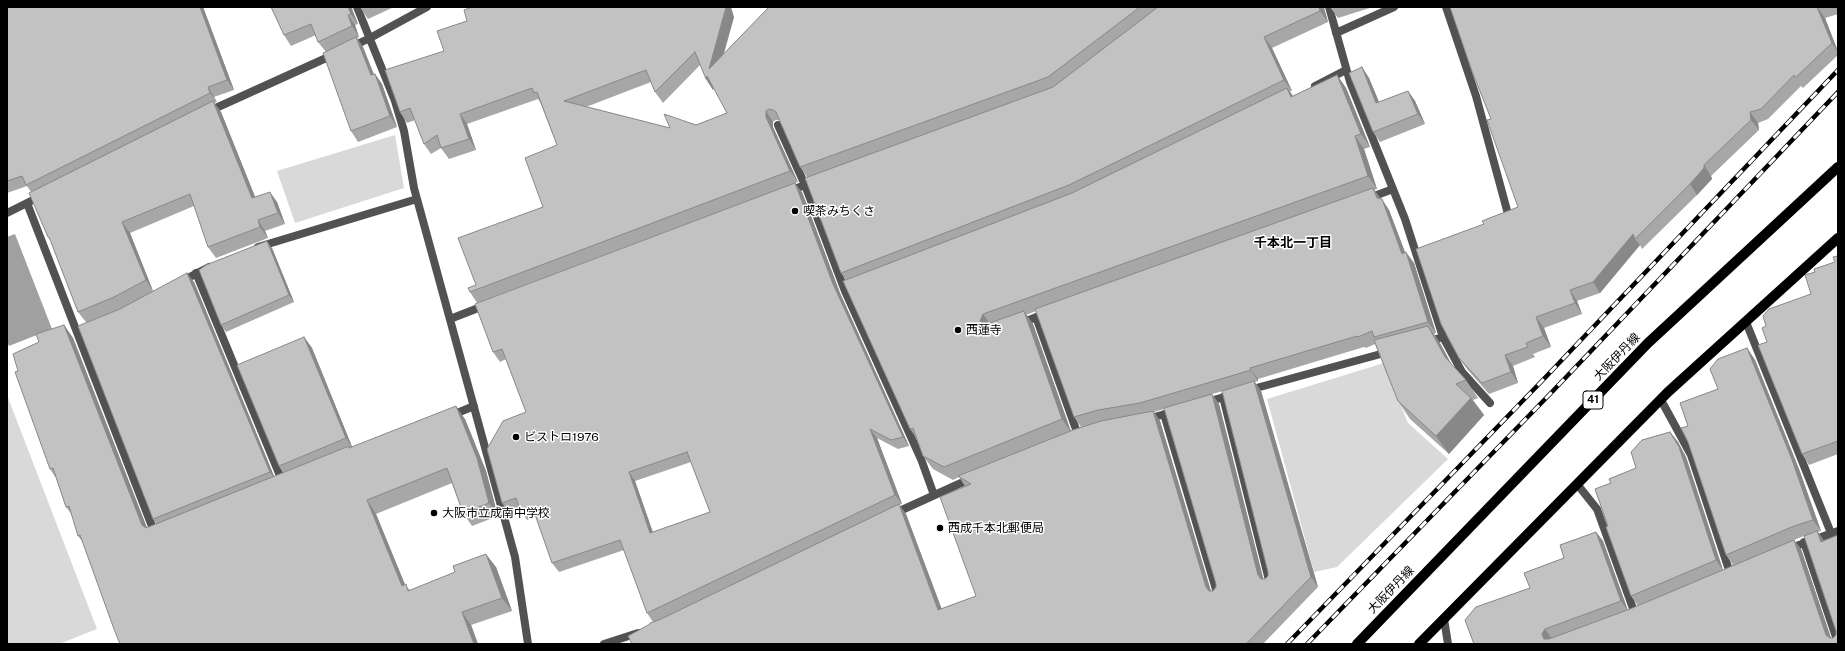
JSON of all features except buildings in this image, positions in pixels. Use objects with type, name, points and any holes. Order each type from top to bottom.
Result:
[{"type":"main road","name":"大阪伊丹線","points":[[1357,644],[1648,343],[1838,167]]},
{"type":"main road","points":[[1419,644],[1661,400],[1838,238]]},
{"type":"street","points":[[357,7],[396,101],[404,131],[417,199],[515,557],[528,644]]},
{"type":"street","points":[[199,115],[370,38],[427,7]]},
{"type":"street","points":[[1329,7],[1346,70],[1417,252],[1443,337],[1462,372],[1490,403]]},
{"type":"street","points":[[1336,33],[1394,7]]},
{"type":"street","points":[[1446,7],[1476,96],[1508,214]]},
{"type":"street","points":[[1310,88],[1346,70]]},
{"type":"street","points":[[778,125],[805,185],[921,459],[934,494]]},
{"type":"street","points":[[782,194],[827,177]]},
{"type":"street","points":[[1363,200],[1393,189]]},
{"type":"street","points":[[7,213],[41,196]]},
{"type":"street","points":[[248,251],[417,199]]},
{"type":"street","points":[[27,203],[80,330],[156,536],[163,533]]},
{"type":"street","points":[[177,284],[196,273],[219,263]]},
{"type":"street","points":[[196,273],[283,483]]},
{"type":"street","points":[[450,318],[494,302]]},
{"type":"street","points":[[1015,325],[1058,309]]},
{"type":"street","points":[[1036,317],[1078,436]]},
{"type":"street","points":[[1746,322],[1835,532],[1777,553]]},
{"type":"street","points":[[1420,343],[1443,337]]},
{"type":"street","points":[[1200,404],[1397,349]]},
{"type":"street","points":[[1223,397],[1270,584]]},
{"type":"street","points":[[1661,400],[1691,455],[1730,573]]},
{"type":"street","points":[[444,418],[474,406]]},
{"type":"street","points":[[1135,421],[1186,408]]},
{"type":"street","points":[[1164,414],[1218,596]]},
{"type":"street","points":[[885,518],[934,494],[982,474]]},
{"type":"street","points":[[1578,484],[1597,509],[1635,614]]},
{"type":"street","points":[[1804,542],[1838,643]]},
{"type":"street","points":[[1444,619],[1448,644]]},
{"type":"street","points":[[604,644],[649,630]]},
{"type":"shaded area","points":[[395,135],[404,188],[295,223],[277,171]]},
{"type":"shaded area","points":[[15,234],[52,329],[9,346],[7,342],[7,237]]},
{"type":"shaded area","points":[[1384,363],[1408,423],[1448,459],[1337,567],[1314,572],[1267,399]]},
{"type":"shaded area","points":[[7,395],[97,629],[59,644],[7,644]]},
{"type":"railway","points":[[1287,644],[1540,383],[1838,70]]},
{"type":"railway","points":[[1307,644],[1550,394],[1838,92]]},
{"type":"place","name":"喫茶みちくさ","points":[[795,211]]},
{"type":"place","name":"西蓮寺","points":[[958,330]]},
{"type":"place","name":"ビストロ1976","points":[[516,437]]},
{"type":"place","name":"大阪市立成南中学校","points":[[434,513]]},
{"type":"place","name":"西成千本北郵便局","points":[[940,528]]},
{"type":"district","name":"千本北一丁目","points":[[1293,243]]}]
